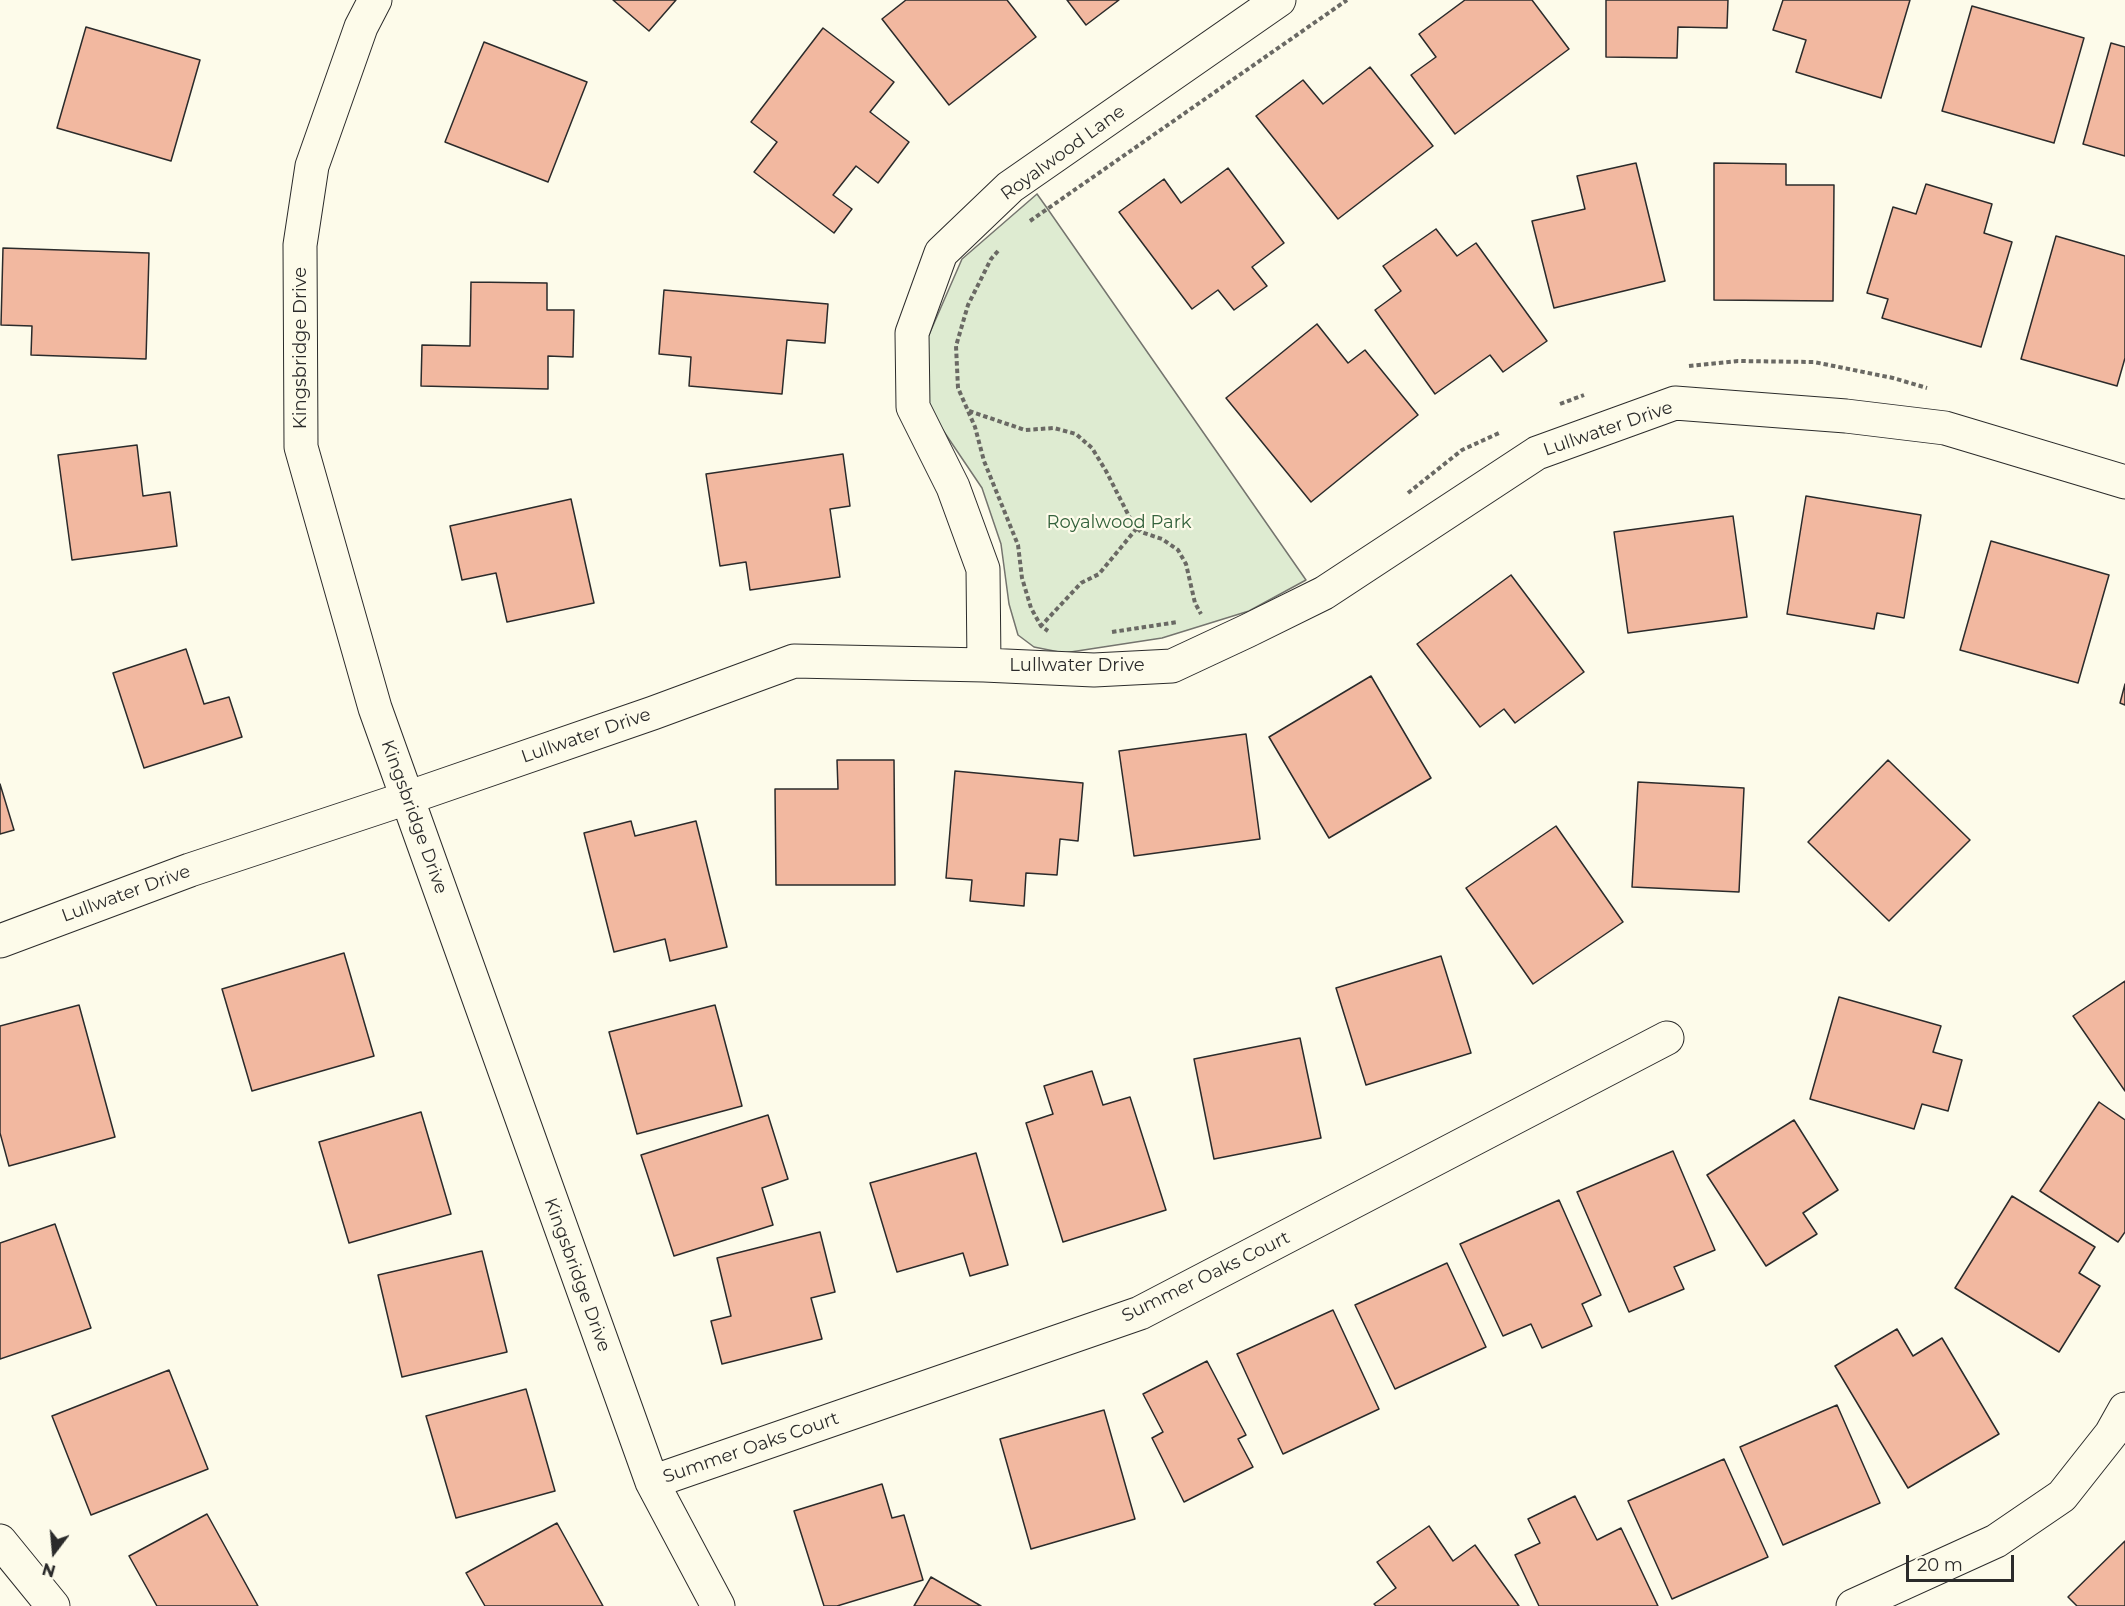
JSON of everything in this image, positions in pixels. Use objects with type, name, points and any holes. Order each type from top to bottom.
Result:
[{"type":"street","name":"Kingsbridge Drive","points":[[375,0],[361,27],[312,166],[300,245],[301,447],[375,708],[652,1482],[718,1606]]},
{"type":"street","name":"Royalwood Lane","points":[[994,665],[983,570],[953,487],[913,407],[912,333],[941,253],[1010,188],[1280,0]]},
{"type":"street","name":"Lullwater Drive","points":[[0,941],[190,870],[653,713],[794,661],[994,665],[1094,670],[1172,666],[1247,632],[1324,592],[1537,453],[1675,403],[1846,416],[1945,428],[2125,482]]},
{"type":"street","name":"Summer Oaks Court","points":[[652,1482],[1140,1313],[1667,1038]]},
{"type":"street","points":[[1853,1606],[1996,1541],[2062,1496],[2110,1434],[2125,1409]]},
{"type":"street","points":[[0,1540],[53,1606]]},
{"type":"path","points":[[1024,225],[1347,0]]},
{"type":"path","points":[[1004,244],[991,259],[968,304],[956,346],[958,388],[1018,545],[1022,578],[1031,608],[1041,626],[1054,637]]},
{"type":"path","points":[[968,411],[1025,430],[1054,428],[1076,434],[1092,448],[1133,524],[1142,532],[1162,539],[1178,550],[1186,564],[1195,603],[1202,617],[1211,614]]},
{"type":"path","points":[[994,665],[1041,626],[1081,583],[1099,574],[1137,528]]},
{"type":"path","points":[[1106,633],[1180,621]]},
{"type":"green space","name":"Royalwood Park","points":[[1037,194],[1306,580],[1249,611],[1162,638],[1064,653],[1034,647],[1018,635],[1009,604],[1001,544],[982,488],[928,408],[928,337],[962,259]]},
{"type":"building","points":[[613,0],[676,0],[649,31]]},
{"type":"building","points":[[906,0],[1007,0],[1036,37],[949,105],[882,19]]},
{"type":"building","points":[[1067,0],[1119,0],[1086,25]]},
{"type":"building","points":[[1465,0],[1532,0],[1569,49],[1455,134],[1411,75],[1436,57],[1419,34]]},
{"type":"building","points":[[1606,0],[1728,0],[1727,28],[1678,27],[1677,58],[1606,57]]},
{"type":"building","points":[[1783,0],[1910,0],[1881,98],[1796,72],[1806,40],[1773,30]]},
{"type":"building","points":[[1972,6],[2084,38],[2054,143],[1942,111]]},
{"type":"building","points":[[86,27],[200,60],[171,161],[57,128]]},
{"type":"building","points":[[823,28],[894,82],[870,112],[909,142],[878,183],[856,166],[833,195],[852,209],[834,233],[754,172],[777,142],[751,122]]},
{"type":"building","points":[[484,42],[587,82],[548,182],[445,142]]},
{"type":"building","points":[[2111,43],[2125,47],[2125,156],[2083,144]]},
{"type":"building","points":[[1370,67],[1433,146],[1338,219],[1256,116],[1303,80],[1323,104]]},
{"type":"building","points":[[1636,163],[1665,281],[1554,308],[1532,221],[1585,209],[1577,176]]},
{"type":"building","points":[[1714,163],[1786,164],[1786,185],[1834,185],[1833,301],[1714,300]]},
{"type":"building","points":[[1228,168],[1284,243],[1252,267],[1267,286],[1234,310],[1218,290],[1192,309],[1119,212],[1164,179],[1181,203]]},
{"type":"building","points":[[1926,184],[1992,204],[1984,233],[2012,242],[1981,347],[1882,318],[1888,299],[1867,293],[1893,207],[1916,214]]},
{"type":"building","points":[[1436,229],[1457,256],[1476,243],[1547,341],[1503,372],[1490,355],[1435,394],[1375,310],[1401,291],[1383,266]]},
{"type":"building","points":[[2056,236],[2125,256],[2125,358],[2117,386],[2021,359]]},
{"type":"building","points":[[3,248],[149,253],[146,359],[31,355],[32,326],[1,325]]},
{"type":"building","points":[[471,282],[547,283],[547,310],[574,310],[573,357],[548,356],[548,389],[421,386],[422,345],[470,346]]},
{"type":"building","points":[[664,290],[828,304],[825,343],[787,340],[782,394],[689,386],[691,357],[659,354]]},
{"type":"building","points":[[1317,324],[1348,363],[1365,350],[1418,415],[1311,502],[1226,398]]},
{"type":"building","points":[[137,445],[143,496],[170,492],[177,546],[72,560],[58,455]]},
{"type":"building","points":[[843,454],[850,506],[830,509],[840,577],[750,590],[746,562],[720,566],[706,474]]},
{"type":"building","points":[[1806,496],[1921,515],[1904,618],[1877,613],[1874,629],[1787,614]]},
{"type":"building","points":[[571,499],[594,603],[507,622],[496,573],[462,580],[450,526]]},
{"type":"building","points":[[1733,516],[1747,617],[1628,633],[1614,532]]},
{"type":"building","points":[[1991,541],[2109,575],[2078,683],[1960,650]]},
{"type":"building","points":[[1511,575],[1584,672],[1515,723],[1504,709],[1480,727],[1417,644]]},
{"type":"building","points":[[186,649],[204,704],[229,697],[242,737],[144,768],[113,673]]},
{"type":"building","points":[[1371,676],[1431,778],[1329,838],[1269,737]]},
{"type":"building","points":[[2125,684],[2125,705],[2120,703]]},
{"type":"building","points":[[1246,734],[1260,839],[1134,856],[1119,751]]},
{"type":"building","points":[[837,760],[894,760],[895,885],[776,885],[775,789],[838,789]]},
{"type":"building","points":[[1888,760],[1970,840],[1889,921],[1808,842]]},
{"type":"building","points":[[955,771],[1083,783],[1078,841],[1060,839],[1057,875],[1026,873],[1024,906],[970,901],[972,880],[946,878]]},
{"type":"building","points":[[1638,782],[1744,788],[1739,892],[1632,887]]},
{"type":"building","points":[[0,784],[14,830],[0,834]]},
{"type":"building","points":[[631,821],[635,836],[696,821],[727,947],[670,961],[665,939],[614,952],[584,833]]},
{"type":"building","points":[[1556,826],[1623,922],[1533,984],[1466,888]]},
{"type":"building","points":[[344,953],[374,1056],[252,1091],[222,989]]},
{"type":"building","points":[[1441,956],[1471,1053],[1366,1085],[1336,988]]},
{"type":"building","points":[[2125,981],[2125,1091],[2073,1016]]},
{"type":"building","points":[[1839,997],[1941,1026],[1933,1052],[1962,1060],[1948,1111],[1922,1104],[1914,1129],[1810,1099]]},
{"type":"building","points":[[79,1005],[115,1137],[9,1166],[0,1133],[0,1026]]},
{"type":"building","points":[[715,1005],[742,1106],[637,1134],[609,1032]]},
{"type":"building","points":[[1300,1038],[1321,1138],[1214,1159],[1194,1059]]},
{"type":"building","points":[[1092,1071],[1103,1105],[1130,1097],[1166,1210],[1063,1242],[1026,1123],[1053,1114],[1044,1086]]},
{"type":"building","points":[[2099,1102],[2125,1120],[2125,1232],[2118,1242],[2040,1191]]},
{"type":"building","points":[[421,1112],[451,1214],[349,1243],[319,1142]]},
{"type":"building","points":[[768,1115],[788,1179],[762,1188],[773,1225],[674,1256],[641,1155]]},
{"type":"building","points":[[1794,1120],[1838,1190],[1803,1213],[1817,1234],[1766,1266],[1707,1175]]},
{"type":"building","points":[[1673,1151],[1715,1250],[1674,1267],[1684,1289],[1629,1312],[1577,1192]]},
{"type":"building","points":[[976,1153],[1008,1265],[970,1276],[963,1253],[897,1272],[870,1183]]},
{"type":"building","points":[[2012,1196],[2095,1247],[2079,1273],[2100,1286],[2059,1352],[1955,1288]]},
{"type":"building","points":[[1559,1200],[1601,1295],[1582,1304],[1592,1326],[1542,1348],[1531,1324],[1503,1336],[1460,1244]]},
{"type":"building","points":[[55,1224],[91,1328],[0,1359],[0,1243]]},
{"type":"building","points":[[820,1232],[835,1292],[811,1298],[822,1339],[722,1364],[711,1321],[731,1316],[717,1258]]},
{"type":"building","points":[[482,1251],[507,1352],[402,1377],[378,1275]]},
{"type":"building","points":[[1447,1263],[1486,1347],[1395,1389],[1355,1305]]},
{"type":"building","points":[[1333,1310],[1379,1409],[1283,1454],[1237,1354]]},
{"type":"building","points":[[1897,1329],[1913,1356],[1942,1338],[1999,1434],[1908,1488],[1835,1366]]},
{"type":"building","points":[[1207,1361],[1246,1435],[1238,1439],[1253,1467],[1184,1502],[1152,1438],[1163,1432],[1143,1394]]},
{"type":"building","points":[[169,1370],[208,1469],[91,1515],[52,1416]]},
{"type":"building","points":[[526,1389],[555,1491],[456,1518],[426,1416]]},
{"type":"building","points":[[1837,1405],[1880,1503],[1783,1545],[1740,1447]]},
{"type":"building","points":[[1104,1410],[1135,1519],[1031,1549],[1000,1439]]},
{"type":"building","points":[[1724,1459],[1768,1557],[1672,1599],[1628,1501]]},
{"type":"building","points":[[882,1484],[892,1518],[904,1515],[923,1580],[837,1606],[824,1606],[794,1511]]},
{"type":"building","points":[[1575,1496],[1597,1540],[1621,1528],[1658,1606],[1539,1606],[1515,1555],[1540,1543],[1528,1519]]},
{"type":"building","points":[[207,1514],[258,1606],[157,1606],[129,1556]]},
{"type":"building","points":[[557,1523],[603,1606],[485,1606],[466,1573]]},
{"type":"building","points":[[1429,1526],[1453,1561],[1475,1545],[1519,1606],[1376,1606],[1374,1604],[1396,1588],[1377,1562]]},
{"type":"building","points":[[2125,1541],[2125,1606],[2077,1606],[2068,1597]]},
{"type":"building","points":[[931,1577],[981,1606],[914,1606]]}]
